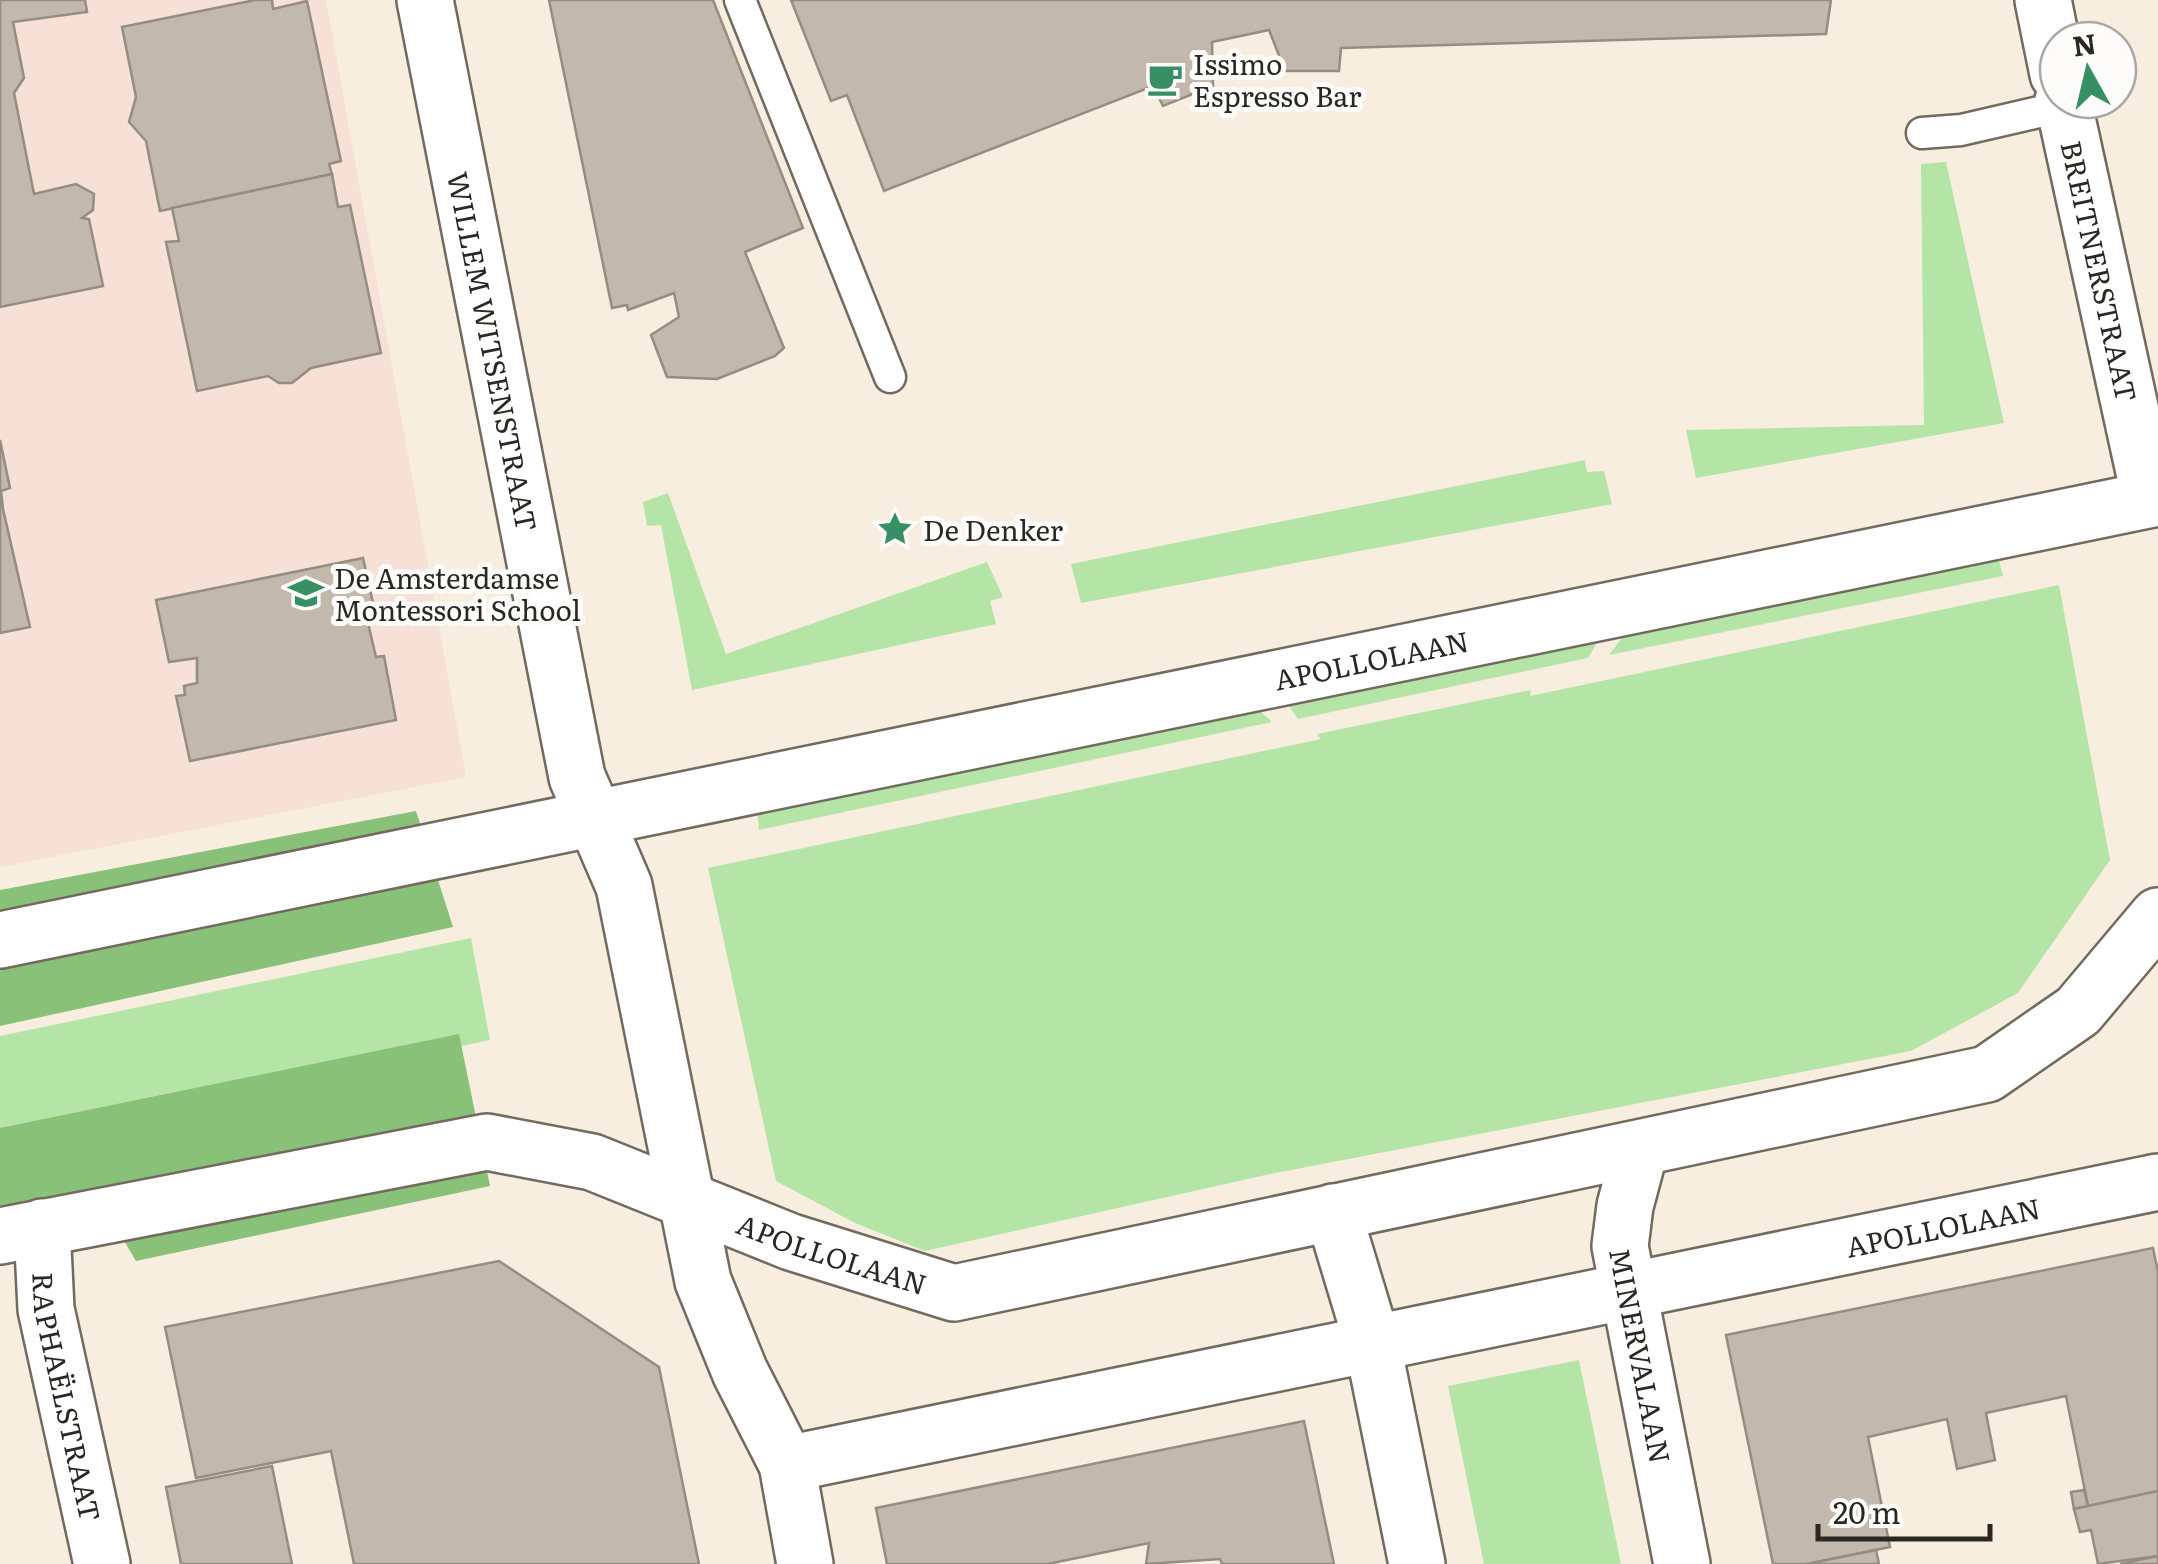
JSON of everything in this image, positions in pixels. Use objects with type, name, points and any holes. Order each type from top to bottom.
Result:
[{"type":"street","name":"WILLEM WITSENSTRAAT","points":[[425,0],[528,509],[568,736],[594,820]]},
{"type":"street","name":"BREITNERSTRAAT","points":[[2068,120],[2156,510]]},
{"type":"street","name":"APOLLOLAAN","points":[[0,940],[2156,510]]},
{"type":"street","points":[[594,820],[624,886],[703,1282],[740,1372],[787,1464],[805,1564]]},
{"type":"street","name":"APOLLOLAAN","points":[[21,1232],[487,1142],[592,1162],[791,1242],[954,1293],[1986,1074],[2078,1011],[2158,916]]},
{"type":"street","name":"MINERVALAAN","points":[[1640,1150],[1624,1206],[1620,1246],[1682,1564]]},
{"type":"street","name":"APOLLOLAAN","points":[[787,1464],[2158,1182]]},
{"type":"street","points":[[1333,1212],[1372,1341],[1418,1564]]},
{"type":"street","name":"RAPHAËLSTRAAT","points":[[21,1232],[46,1310],[102,1564]]},
{"type":"lane","points":[[740,0],[890,377]]},
{"type":"lane","points":[[1922,133],[1961,130],[2038,102]]},
{"type":"shaded area","points":[[0,0],[326,0],[466,777],[0,867]]},
{"type":"green space","points":[[1946,162],[2004,423],[1696,478],[1686,430],[1924,425],[1921,164]]},
{"type":"green space","points":[[1585,460],[1587,472],[1604,471],[1612,504],[1081,603],[1071,564]]},
{"type":"green space","points":[[668,493],[726,654],[987,562],[1003,597],[990,601],[996,624],[692,690],[661,525],[647,526],[643,502]]},
{"type":"green space","points":[[1998,556],[2003,576],[1609,655],[1627,631]]},
{"type":"green space","points":[[2059,585],[2110,860],[2018,993],[1911,1051],[1270,1174],[925,1251],[855,1223],[776,1181],[708,868],[1321,739],[1317,734],[1531,690],[1530,696]]},
{"type":"green space","points":[[1599,639],[1588,658],[1298,719],[1286,702]]},
{"type":"green space","points":[[1255,706],[1272,722],[759,830],[757,808]]},
{"type":"green space","points":[[416,811],[453,927],[0,1026],[0,890]]},
{"type":"green space","points":[[471,938],[490,1040],[0,1143],[0,1036]]},
{"type":"green space","points":[[459,1034],[490,1186],[136,1261],[96,1193],[0,1212],[0,1128]]},
{"type":"green space","points":[[1579,1360],[1621,1564],[1484,1564],[1448,1386]]},
{"type":"building","points":[[0,0],[85,0],[87,12],[13,22],[24,78],[14,93],[34,194],[76,184],[94,194],[93,210],[82,218],[89,219],[103,286],[0,307]]},
{"type":"building","points":[[255,0],[272,0],[273,9],[307,1],[341,161],[329,164],[332,174],[160,211],[146,141],[129,122],[136,97],[122,27]]},
{"type":"building","points":[[549,0],[713,0],[803,228],[745,252],[784,348],[775,356],[717,379],[667,377],[651,335],[679,317],[674,293],[628,310],[627,305],[612,308]]},
{"type":"building","points":[[791,0],[1831,0],[1826,34],[1341,48],[1339,71],[1285,71],[1269,30],[1212,42],[1213,86],[1163,106],[1153,86],[884,191],[847,95],[831,101]]},
{"type":"building","points":[[332,174],[338,207],[350,205],[381,353],[311,368],[292,383],[279,383],[268,376],[197,391],[166,242],[179,241],[172,208]]},
{"type":"building","points":[[0,440],[10,488],[1,491],[3,509],[30,627],[0,633]]},
{"type":"building","points":[[363,558],[377,621],[368,623],[376,657],[384,656],[396,720],[190,761],[176,696],[185,695],[184,686],[197,683],[197,658],[169,662],[156,600]]},
{"type":"building","points":[[2153,1248],[2158,1272],[2158,1491],[2088,1506],[2066,1396],[1986,1413],[1995,1460],[1957,1469],[1947,1419],[1868,1437],[1890,1547],[1807,1564],[1773,1564],[1726,1335]]},
{"type":"building","points":[[499,1261],[659,1367],[699,1564],[354,1564],[331,1451],[196,1478],[165,1327]]},
{"type":"building","points":[[1304,1421],[1334,1564],[1222,1564],[1220,1559],[1146,1564],[1149,1543],[1048,1564],[887,1564],[876,1508]]},
{"type":"building","points":[[272,1466],[292,1564],[181,1564],[166,1487]]},
{"type":"building","points":[[2084,1490],[2088,1506],[2074,1509],[2071,1492]]},
{"type":"building","points":[[2158,1491],[2158,1556],[2098,1564],[2091,1530],[2080,1532],[2074,1509]]},
{"type":"building","points":[[1876,1550],[1879,1564],[1807,1564]]},
{"type":"building","points":[[2158,1556],[2158,1564],[2120,1564]]},
{"type":"place","name":"Issimo Espresso Bar","points":[[1165,79]]},
{"type":"place","name":"De Denker","points":[[895,529]]},
{"type":"place","name":"De Amsterdamse Montessori School","points":[[306,593]]}]
